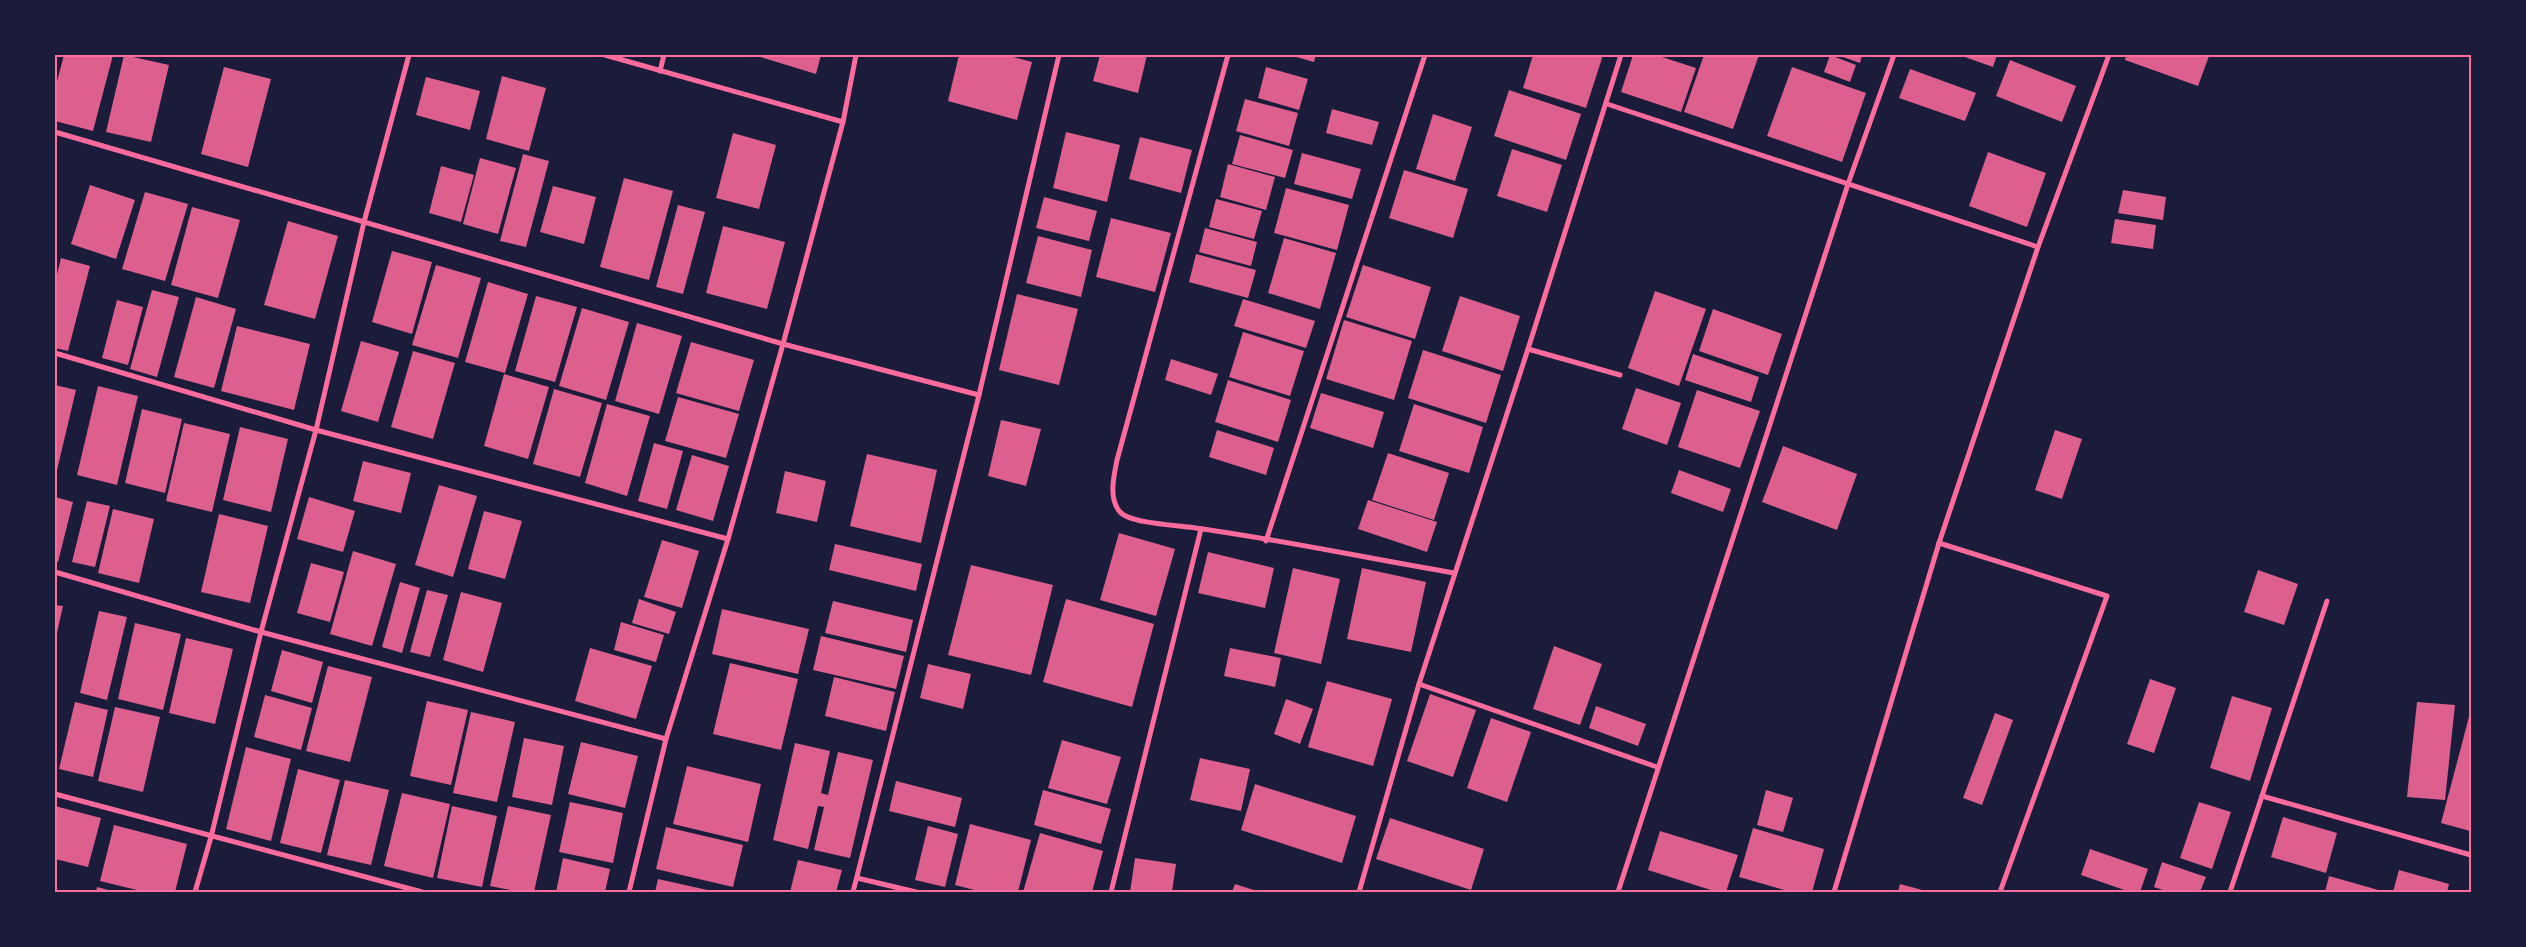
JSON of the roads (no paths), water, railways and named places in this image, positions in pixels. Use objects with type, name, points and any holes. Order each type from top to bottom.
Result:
[{"type":"street","points":[[194,892],[211,837],[261,632],[316,430],[364,222],[409,55]]},
{"type":"street","points":[[605,55],[843,122]]},
{"type":"street","points":[[660,71],[664,55]]},
{"type":"street","points":[[629,892],[666,739],[728,539],[783,344],[843,122],[856,55]]},
{"type":"street","points":[[853,892],[979,395],[1058,55]]},
{"type":"street","points":[[1228,55],[1116,460],[1113,486],[1115,503],[1120,512],[1130,519],[1201,529],[1454,573]]},
{"type":"street","points":[[1266,541],[1425,55]]},
{"type":"street","points":[[1359,892],[1419,684],[1607,104],[1621,55]]},
{"type":"street","points":[[1618,892],[1657,767],[1848,184],[1894,55]]},
{"type":"street","points":[[1834,892],[1939,544],[2038,247],[2109,55]]},
{"type":"street","points":[[1607,104],[2038,247]]},
{"type":"street","points":[[55,132],[783,344],[979,395]]},
{"type":"street","points":[[1528,349],[1620,375]]},
{"type":"street","points":[[55,353],[316,430],[728,539]]},
{"type":"street","points":[[1111,892],[1201,529]]},
{"type":"street","points":[[1939,544],[2107,596],[2000,892]]},
{"type":"street","points":[[55,572],[261,632],[666,739]]},
{"type":"street","points":[[2230,892],[2327,601]]},
{"type":"street","points":[[1419,684],[1657,767]]},
{"type":"street","points":[[55,794],[403,890],[422,892]]},
{"type":"street","points":[[2262,796],[2471,855]]},
{"type":"street","points":[[857,878],[916,892]]}]
